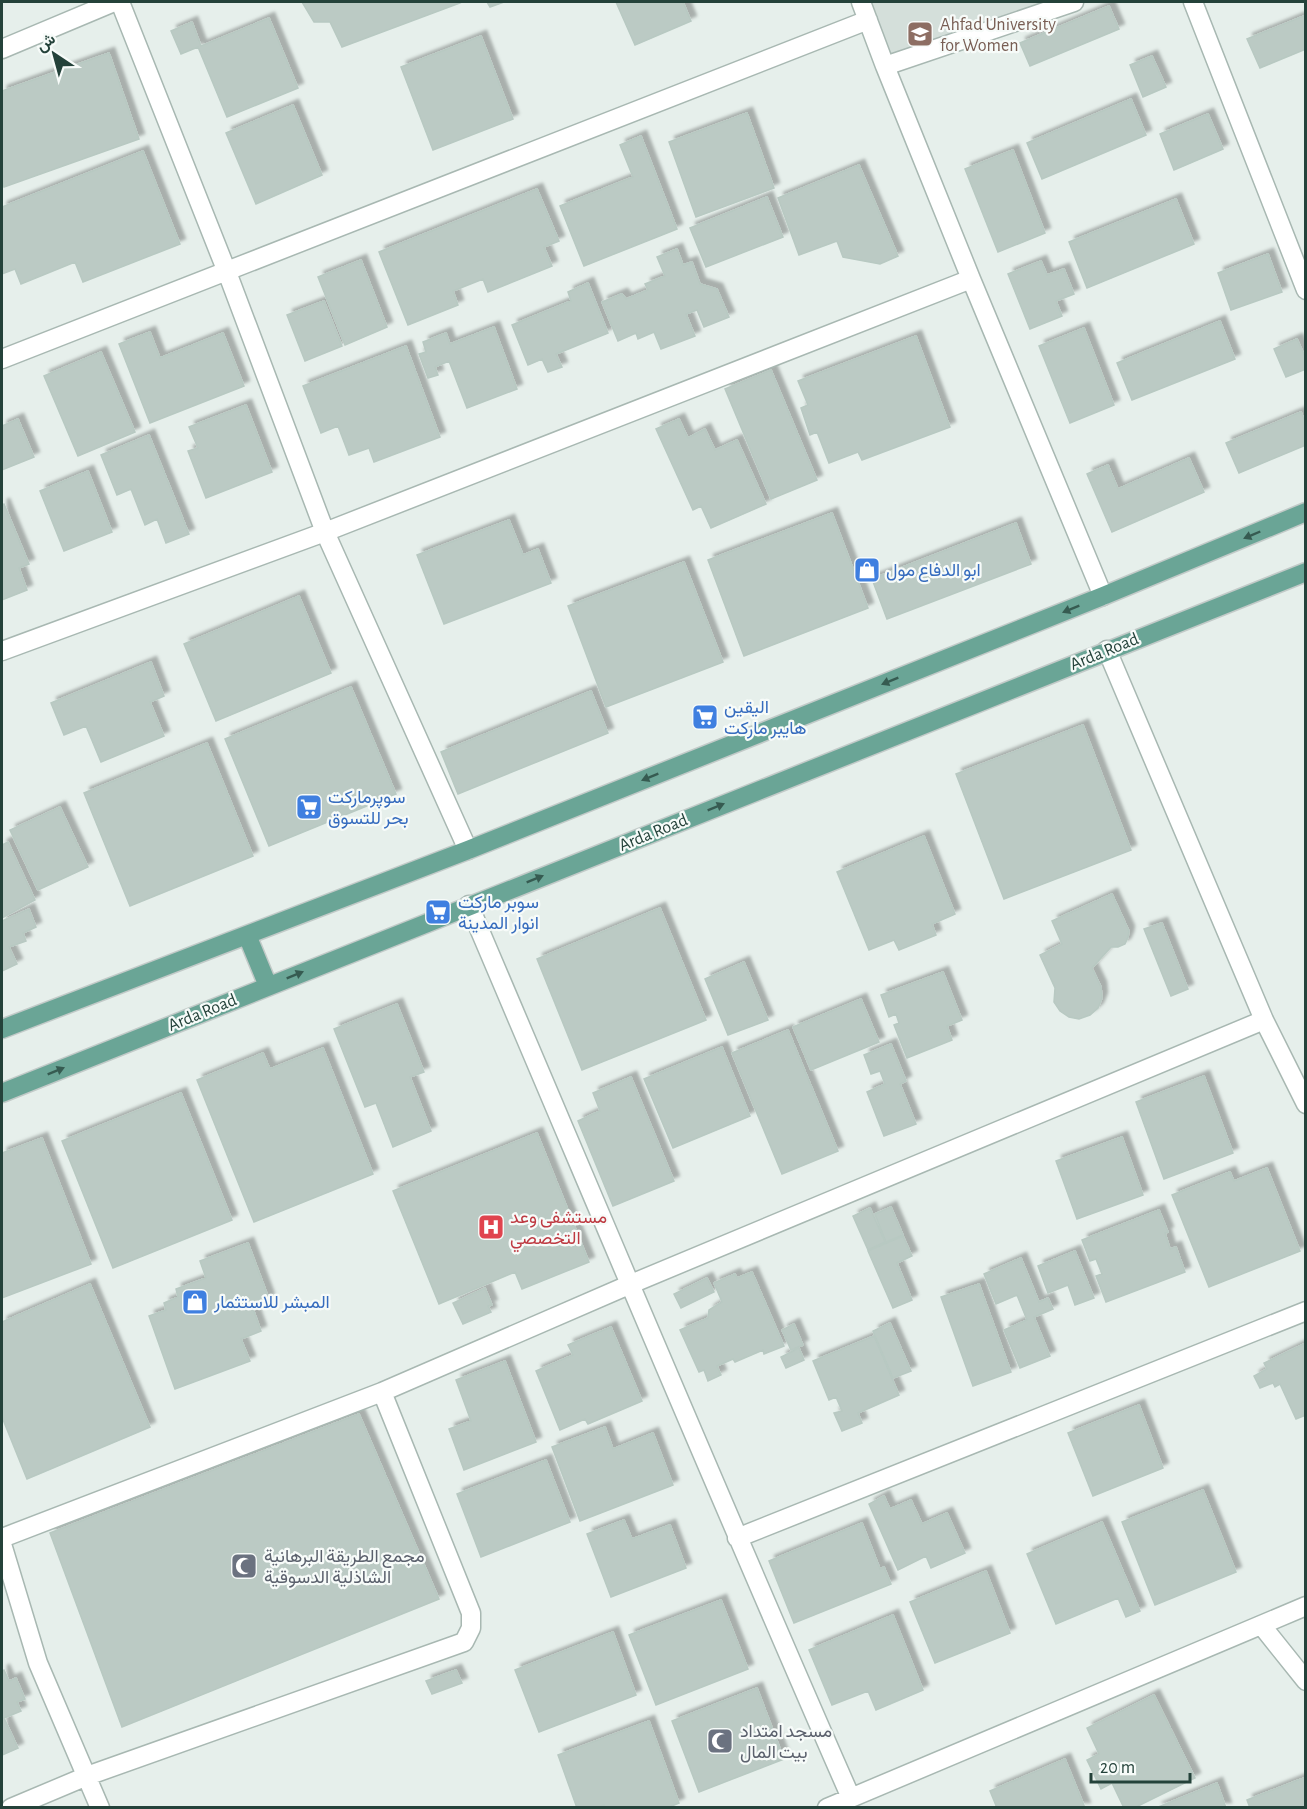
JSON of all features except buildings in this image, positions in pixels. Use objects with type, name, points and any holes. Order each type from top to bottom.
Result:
[{"type":"main road","points":[[2,1029],[468,850],[1103,596],[1305,512]]},
{"type":"main road","name":"Arda Road","points":[[2,1093],[1305,572]]},
{"type":"main road","points":[[247,935],[268,986]]},
{"type":"street","points":[[2,49],[114,2]]},
{"type":"street","points":[[120,2],[227,272],[325,532],[468,850]]},
{"type":"street","points":[[861,2],[971,279],[1103,596]]},
{"type":"street","points":[[885,66],[1074,2]]},
{"type":"street","points":[[1193,2],[1305,290]]},
{"type":"street","points":[[2,359],[868,20]]},
{"type":"street","points":[[2,651],[325,532],[971,279]]},
{"type":"street","points":[[1107,650],[1264,1020],[1305,1104]]},
{"type":"street","points":[[469,905],[737,1538],[837,1804],[1305,1606]]},
{"type":"street","points":[[2,1538],[382,1392],[631,1284],[1264,1020]]},
{"type":"street","points":[[737,1538],[1305,1311]]},
{"type":"street","points":[[11,1808],[87,1776],[464,1642],[471,1628],[471,1613],[382,1392]]},
{"type":"street","points":[[2,1544],[38,1663],[100,1808]]},
{"type":"street","points":[[1262,1626],[1305,1681]]},
{"type":"shaded area","name":"Ahfad University for Women","points":[[859,2],[1051,2],[885,66]]},
{"type":"place","name":"Ahfad University for Women","points":[[920,34]]},
{"type":"place","name":"ابو الدفاع مول","points":[[867,570]]},
{"type":"place","name":"اليقين هايبر ماركت","points":[[705,717]]},
{"type":"place","name":"سوپرمارکت بحر للتسوق","points":[[309,807]]},
{"type":"place","name":"سوبر ماركت انوار المدينة","points":[[438,912]]},
{"type":"place","name":"مستشفى وعد التخصصي","points":[[491,1227]]},
{"type":"place","name":"المبشر للاستثمار","points":[[195,1302]]},
{"type":"place","name":"مجمع الطريقة البرهانية الشاذلية الدسوقية","points":[[244,1566]]},
{"type":"place","name":"مسجد امتداد بيت المال","points":[[720,1741]]}]
